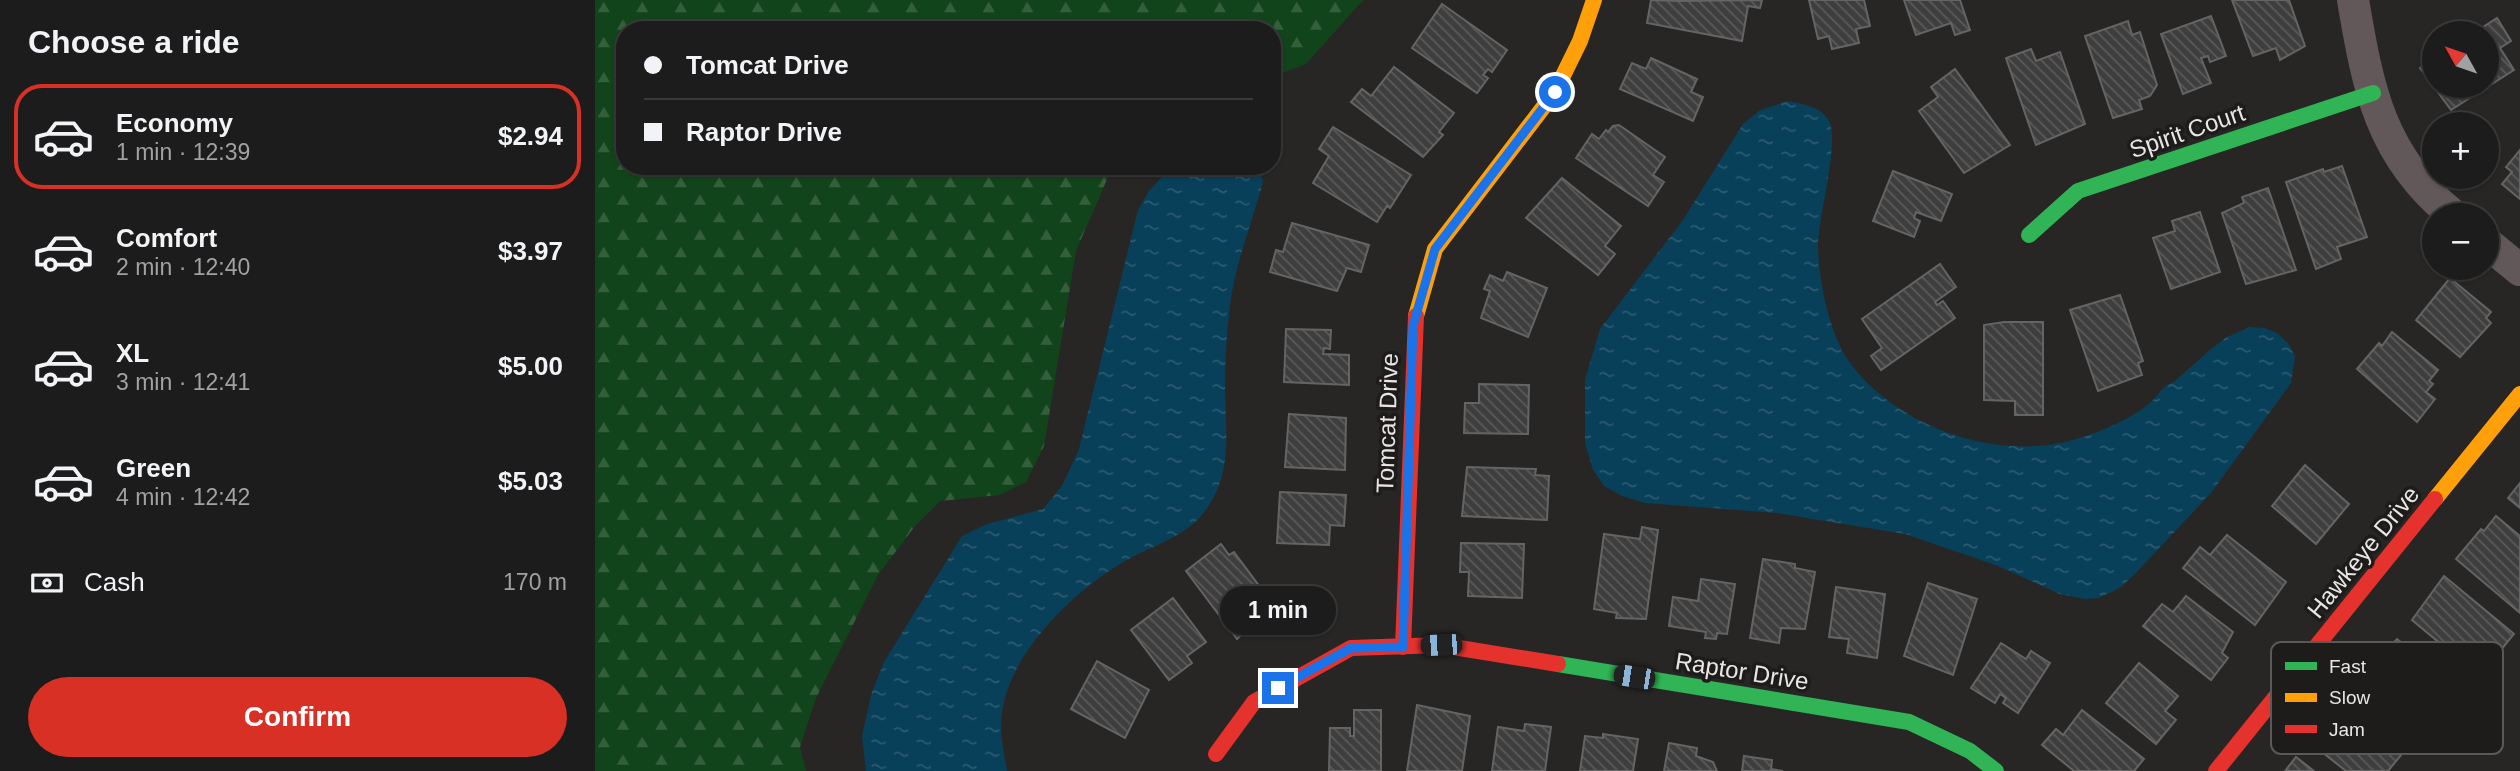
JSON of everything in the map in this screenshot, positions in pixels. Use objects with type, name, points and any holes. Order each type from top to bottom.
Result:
[{"type":"street","name":"Tomcat Drive","points":[[1403,647],[1413,326],[1435,249],[1555,92],[1580,41],[1594,0]]},
{"type":"street","points":[[2353,0],[2372,93],[2384,131],[2410,173],[2441,203]]},
{"type":"street","name":"Spirit Court","points":[[2029,235],[2078,191],[2372,93]]},
{"type":"street","points":[[2499,253],[2520,270]]},
{"type":"street","name":"Hawkeye Drive","points":[[2320,642],[2520,394]]},
{"type":"street","name":"Raptor Drive","points":[[1216,754],[1254,702],[1351,648],[1441,645],[1909,722],[1970,751],[1996,771]]},
{"type":"street","name":"Hawkeye Drive","points":[[2216,771],[2271,703]]},
{"type":"green space","points":[[595,0],[1363,0],[1306,64],[1281,74],[1281,21],[616,21],[616,175],[1110,175],[1076,251],[1044,446],[1026,482],[999,495],[940,501],[915,526],[878,575],[816,698],[800,747],[806,771],[595,771]]},
{"type":"water","points":[[1787,101],[1811,106],[1821,112],[1829,121],[1832,131],[1818,247],[1820,276],[1836,338],[1850,363],[1868,384],[1913,417],[1965,438],[1993,444],[2021,446],[2060,443],[2102,430],[2141,410],[2227,337],[2250,327],[2264,328],[2277,333],[2288,343],[2295,356],[2291,383],[2211,493],[2121,587],[2099,598],[2085,599],[2060,594],[1998,566],[1905,534],[1777,513],[1645,503],[1622,496],[1604,486],[1593,470],[1585,443],[1585,380],[1600,329],[1683,220],[1743,124],[1759,111]]},
{"type":"water","points":[[1164,175],[1261,175],[1263,182],[1232,290],[1225,364],[1226,450],[1224,466],[1214,496],[1205,511],[1187,528],[1120,564],[1082,591],[1063,608],[1030,648],[1007,691],[1002,713],[1001,735],[1007,771],[866,771],[862,736],[872,692],[884,662],[962,536],[987,524],[1043,509],[1062,486],[1079,449],[1138,210],[1149,191]]},
{"type":"building","points":[[1651,0],[1762,0],[1760,8],[1748,6],[1742,41],[1647,23]]},
{"type":"building","points":[[1809,0],[1864,0],[1870,26],[1856,29],[1859,43],[1832,49],[1829,36],[1818,39]]},
{"type":"building","points":[[1904,0],[1960,0],[1970,30],[1955,35],[1951,23],[1916,35]]},
{"type":"building","points":[[2232,0],[2289,0],[2305,46],[2280,60],[2276,48],[2253,56]]},
{"type":"building","points":[[1442,4],[1507,50],[1492,72],[1488,69],[1483,75],[1488,78],[1477,93],[1412,48]]},
{"type":"building","points":[[2211,16],[2226,56],[2210,62],[2208,56],[2201,58],[2211,83],[2183,94],[2161,34]]},
{"type":"building","points":[[2128,21],[2132,35],[2140,32],[2157,85],[2150,96],[2139,100],[2142,109],[2113,118],[2085,36]]},
{"type":"building","points":[[2499,21],[2511,41],[2500,48],[2514,70],[2499,80]]},
{"type":"building","points":[[2031,49],[2036,61],[2060,52],[2085,124],[2036,145],[2006,58]]},
{"type":"building","points":[[1651,58],[1697,79],[1691,92],[1703,97],[1693,121],[1620,89],[1632,63],[1646,69]]},
{"type":"building","points":[[1394,67],[1454,113],[1439,132],[1443,135],[1423,157],[1351,102],[1362,89],[1371,96]]},
{"type":"building","points":[[1955,69],[2010,145],[1964,173],[1919,111],[1938,97],[1931,87]]},
{"type":"building","points":[[2442,98],[2470,98],[2451,110]]},
{"type":"building","points":[[1619,125],[1665,157],[1653,175],[1664,182],[1648,206],[1576,158],[1592,134],[1599,139],[1606,130],[1608,132],[1613,126]]},
{"type":"building","points":[[1333,127],[1411,175],[1390,208],[1387,206],[1377,222],[1313,183],[1329,156],[1319,149]]},
{"type":"building","points":[[2520,150],[2520,199],[2502,184],[2512,172],[2506,167]]},
{"type":"building","points":[[2342,166],[2367,237],[2337,247],[2341,259],[2316,269],[2286,182],[2323,169],[2324,172]]},
{"type":"building","points":[[1893,171],[1952,194],[1941,221],[1916,212],[1914,218],[1920,221],[1914,237],[1873,221]]},
{"type":"building","points":[[1562,178],[1621,226],[1605,246],[1615,254],[1598,275],[1526,218]]},
{"type":"building","points":[[2268,188],[2296,270],[2246,284],[2222,213],[2244,203],[2242,197]]},
{"type":"building","points":[[2200,212],[2220,272],[2171,289],[2153,238],[2175,231],[2172,221]]},
{"type":"building","points":[[1292,223],[1369,245],[1361,272],[1347,268],[1337,291],[1270,272],[1276,250],[1283,252]]},
{"type":"building","points":[[1940,264],[1956,287],[1935,302],[1937,305],[1943,301],[1955,318],[1881,370],[1871,356],[1882,348],[1862,319]]},
{"type":"building","points":[[1507,272],[1547,288],[1528,337],[1481,318],[1490,291],[1484,289],[1490,275],[1503,281]]},
{"type":"building","points":[[2448,280],[2452,280],[2491,312],[2486,318],[2491,323],[2460,357],[2416,320]]},
{"type":"building","points":[[2120,295],[2143,361],[2138,363],[2142,375],[2098,391],[2070,310]]},
{"type":"building","points":[[2043,322],[2043,415],[2015,415],[2015,401],[1984,400],[1984,325]]},
{"type":"building","points":[[1286,329],[1331,330],[1330,349],[1324,348],[1323,354],[1349,355],[1349,385],[1284,382]]},
{"type":"building","points":[[2392,332],[2438,370],[2429,381],[2433,384],[2426,392],[2435,399],[2417,422],[2357,369],[2379,343],[2382,346]]},
{"type":"building","points":[[1479,384],[1529,385],[1528,434],[1464,433],[1465,403],[1479,403]]},
{"type":"building","points":[[1289,414],[1346,418],[1345,470],[1285,467]]},
{"type":"building","points":[[2305,465],[2349,504],[2316,544],[2272,506]]},
{"type":"building","points":[[1467,467],[1536,469],[1535,475],[1549,476],[1547,520],[1462,516]]},
{"type":"building","points":[[2520,483],[2520,508],[2508,498]]},
{"type":"building","points":[[1280,492],[1346,495],[1344,526],[1330,525],[1329,545],[1277,543]]},
{"type":"building","points":[[2496,516],[2520,536],[2520,613],[2456,559],[2481,529],[2484,531]]},
{"type":"building","points":[[1642,527],[1658,530],[1646,619],[1616,618],[1617,613],[1594,609],[1604,534],[1640,539]]},
{"type":"building","points":[[2227,535],[2286,582],[2255,625],[2183,568],[2200,547],[2210,555]]},
{"type":"building","points":[[1461,543],[1524,544],[1522,598],[1468,596],[1469,572],[1460,572]]},
{"type":"building","points":[[1221,544],[1229,555],[1234,552],[1274,606],[1237,639],[1186,571]]},
{"type":"building","points":[[1763,559],[1795,564],[1795,568],[1815,572],[1805,629],[1781,628],[1779,643],[1750,638]]},
{"type":"building","points":[[2444,576],[2514,634],[2503,647],[2503,642],[2438,642],[2412,620]]},
{"type":"building","points":[[1701,579],[1735,584],[1727,634],[1717,633],[1716,639],[1705,638],[1706,632],[1669,626],[1673,597],[1698,601]]},
{"type":"building","points":[[1928,583],[1977,599],[1953,675],[1904,656]]},
{"type":"building","points":[[1836,587],[1885,594],[1877,658],[1847,653],[1849,639],[1829,637]]},
{"type":"building","points":[[2186,596],[2233,632],[2222,653],[2228,658],[2211,680],[2143,626],[2162,604],[2173,612]]},
{"type":"building","points":[[1173,598],[1206,642],[1187,656],[1192,663],[1169,680],[1131,630]]},
{"type":"building","points":[[2001,643],[2026,659],[2031,651],[2050,663],[2018,713],[2003,703],[2006,698],[2000,694],[1995,703],[1971,688]]},
{"type":"building","points":[[1097,661],[1149,690],[1125,738],[1071,709]]},
{"type":"building","points":[[2139,663],[2178,696],[2165,711],[2176,720],[2156,744],[2106,703]]},
{"type":"building","points":[[1417,705],[1470,716],[1462,771],[1407,771]]},
{"type":"building","points":[[1354,710],[1381,710],[1381,771],[1329,771],[1330,728],[1350,728],[1350,736],[1354,736]]},
{"type":"building","points":[[2082,710],[2144,759],[2134,771],[2074,771],[2042,745],[2056,729],[2063,735]]},
{"type":"building","points":[[1525,724],[1551,727],[1545,771],[1492,771],[1498,727],[1524,731]]},
{"type":"building","points":[[1603,734],[1638,739],[1633,771],[1580,771],[1585,736],[1603,738]]},
{"type":"building","points":[[1669,743],[1697,748],[1696,756],[1713,762],[1717,771],[1664,771]]},
{"type":"building","points":[[2325,754],[2402,754],[2388,771],[2346,771]]},
{"type":"building","points":[[1744,756],[1772,760],[1771,769],[1783,771],[1742,771]]},
{"type":"building","points":[[2296,757],[2314,771],[2285,771]]},
{"type":"traffic: fast","points":[[2029,235],[2078,191],[2373,93]]},
{"type":"traffic: fast","points":[[1558,664],[1909,722],[1970,751],[1996,771]]},
{"type":"traffic: slow","points":[[1416,316],[1435,249],[1555,92],[1580,41],[1594,0]]},
{"type":"traffic: slow","points":[[2435,499],[2520,394]]},
{"type":"traffic: jam","points":[[1403,647],[1416,316]]},
{"type":"traffic: jam","points":[[2320,642],[2435,499]]},
{"type":"traffic: jam","points":[[1216,754],[1254,702],[1351,648],[1441,645],[1558,664]]},
{"type":"traffic: jam","points":[[2216,771],[2271,703]]},
{"type":"route","points":[[1278,688],[1351,648],[1403,647],[1413,326],[1435,249],[1555,92]]}]
